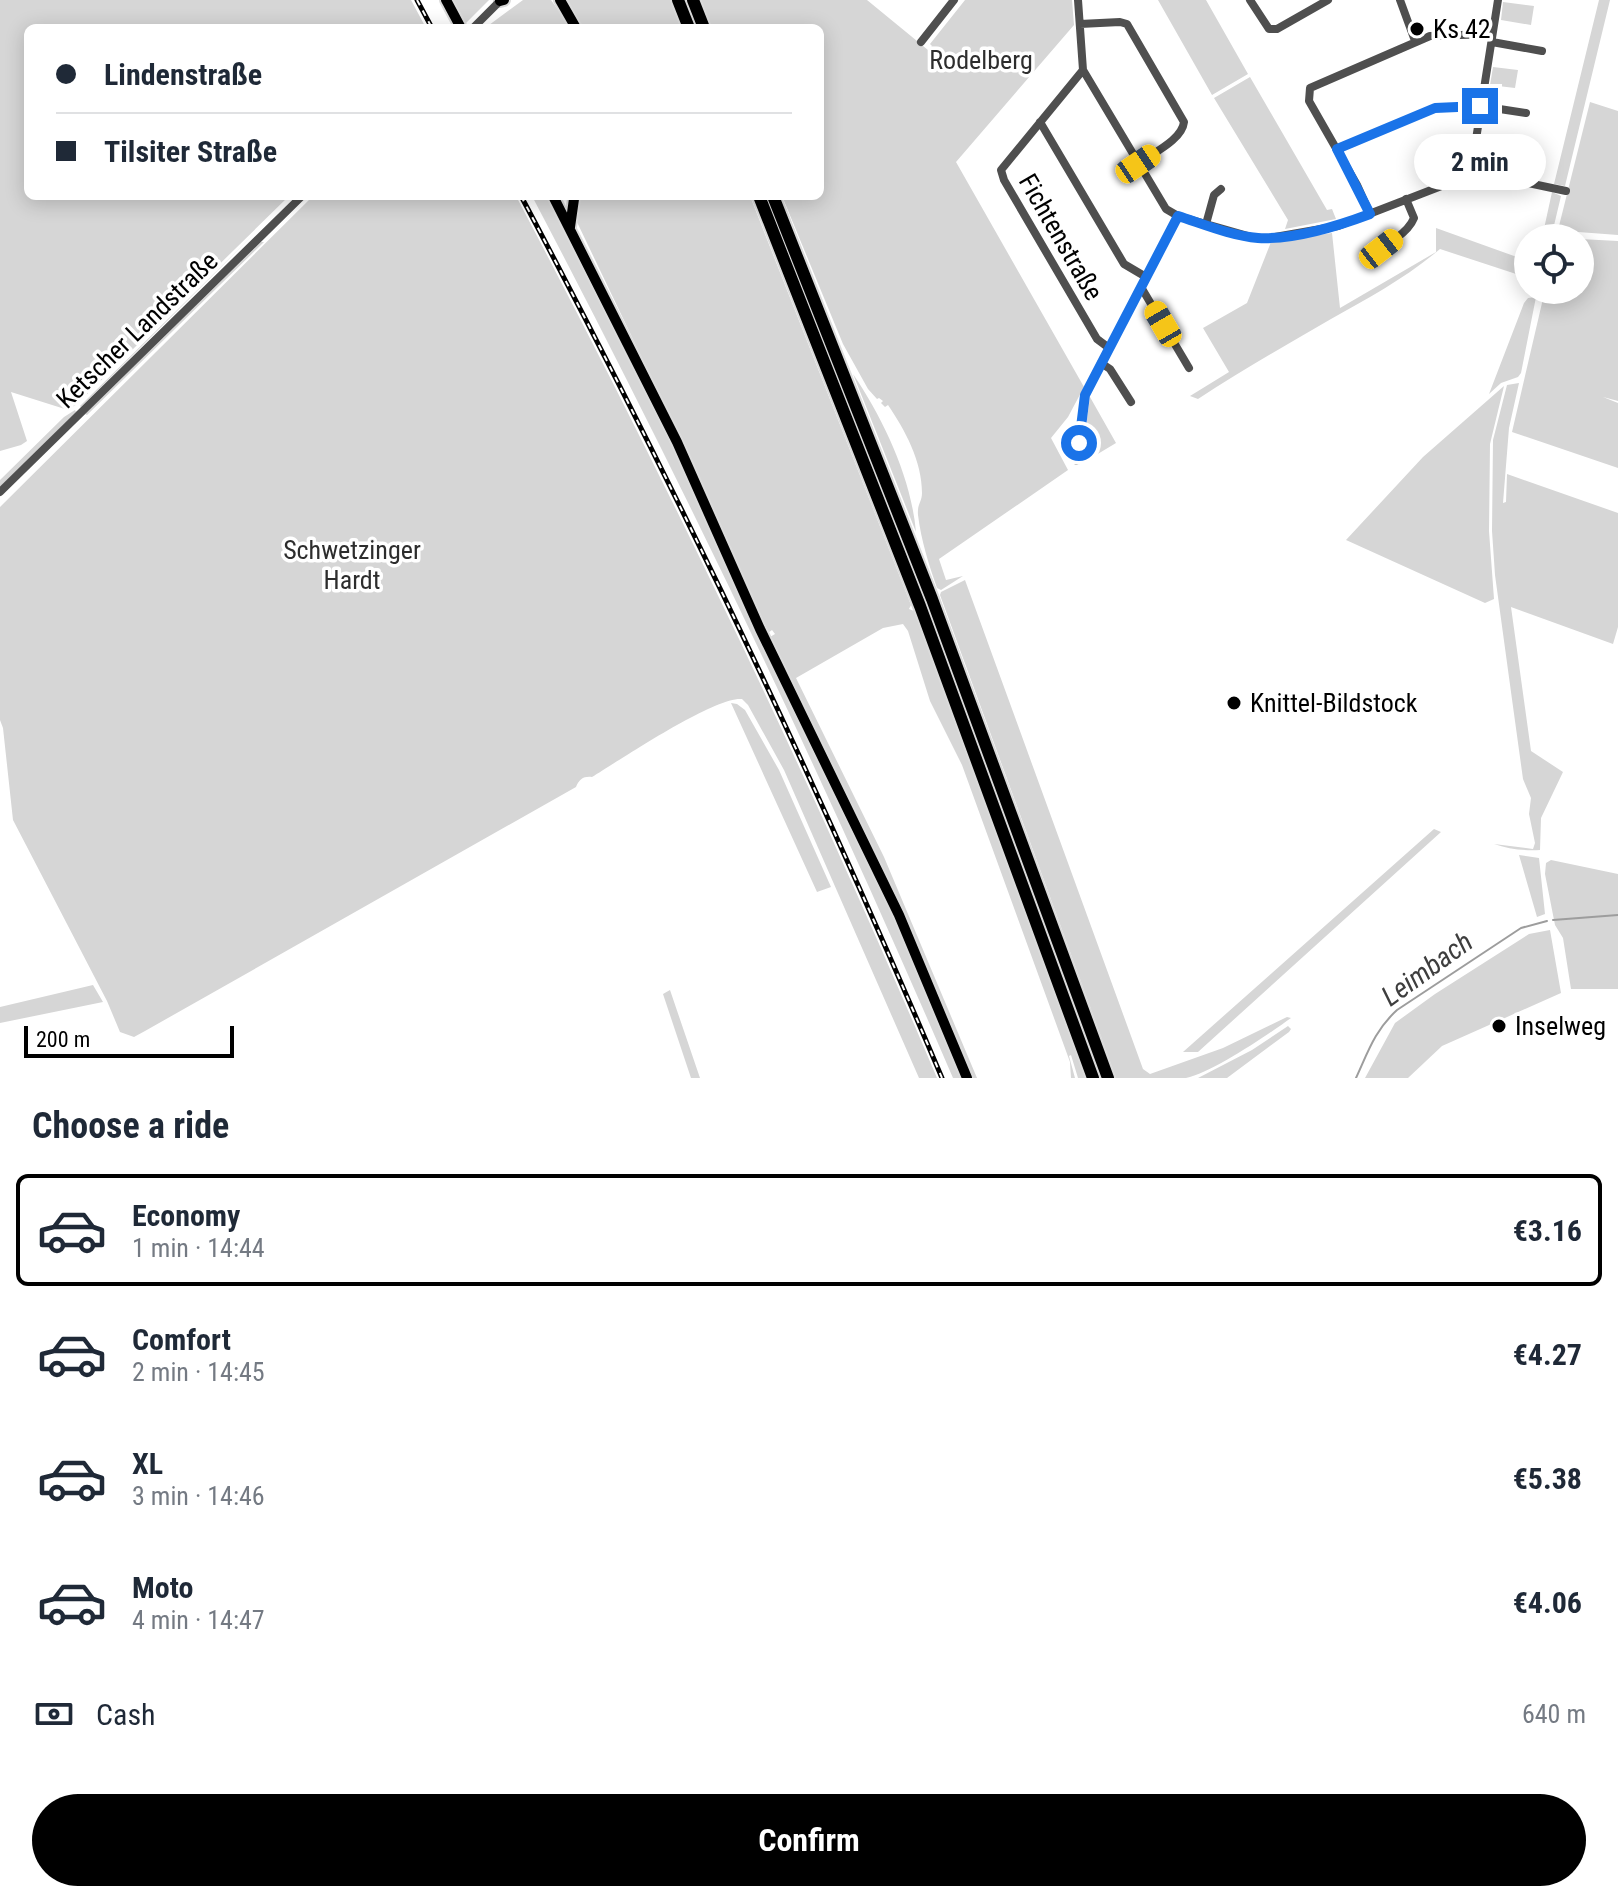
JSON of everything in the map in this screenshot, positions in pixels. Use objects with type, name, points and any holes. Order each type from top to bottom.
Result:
[{"type":"highway","points":[[678,0],[687,24]]},
{"type":"highway","points":[[693,0],[702,24]]},
{"type":"highway","points":[[761,200],[919,604],[1093,1078]]},
{"type":"highway","points":[[775,200],[931,596],[1108,1078]]},
{"type":"main road","points":[[446,0],[459,24]]},
{"type":"main road","points":[[560,3],[573,24]]},
{"type":"main road","points":[[556,200],[658,401],[760,629],[888,893],[967,1078]]},
{"type":"main road","points":[[570,229],[575,200]]},
{"type":"street","points":[[477,24],[502,0]]},
{"type":"street","points":[[921,42],[954,0]]},
{"type":"street","points":[[1078,0],[1083,70],[1166,209],[1178,216],[1255,238],[1269,238],[1338,226],[1457,180],[1471,171],[1566,191]]},
{"type":"street","points":[[1250,0],[1269,29],[1277,29],[1325,1]]},
{"type":"street","points":[[1400,0],[1415,41]]},
{"type":"street","points":[[1471,171],[1498,0]]},
{"type":"street","points":[[1080,24],[1127,24],[1184,122],[1185,128],[1180,135],[1138,164]]},
{"type":"street","points":[[1370,214],[1309,101],[1308,93],[1315,84],[1430,36],[1492,38],[1542,51]]},
{"type":"street","name":"Fichtenstraße","points":[[1083,70],[1001,170],[1097,339],[1109,348]]},
{"type":"street","points":[[1337,149],[1435,108],[1480,106],[1526,113]]},
{"type":"street","points":[[1040,122],[1124,264],[1146,277]]},
{"type":"street","points":[[1206,224],[1214,195],[1221,189]]},
{"type":"street","points":[[1372,252],[1381,249],[1411,226],[1414,218],[1406,199]]},
{"type":"street","name":"Ketscher Landstraße","points":[[0,492],[298,200]]},
{"type":"street","points":[[1077,461],[1085,395],[1178,216]]},
{"type":"street","points":[[1141,287],[1189,368]]},
{"type":"street","points":[[1101,363],[1110,369],[1131,402]]},
{"type":"green space","points":[[0,0],[411,0],[424,24],[24,24],[24,200],[285,200],[76,405],[68,410],[11,392],[27,441],[0,451]]},
{"type":"green space","points":[[450,0],[489,0],[465,24]]},
{"type":"green space","points":[[523,0],[551,0],[568,24],[490,24]]},
{"type":"green space","points":[[564,0],[670,0],[679,24],[579,24]]},
{"type":"green space","name":"Rodelberg","points":[[701,0],[867,0],[928,50],[965,0],[1072,0],[1074,25],[956,162],[1084,387],[1068,417],[1051,438],[1068,470],[939,559],[946,580],[963,576],[941,590],[937,588],[921,534],[918,511],[922,496],[921,481],[911,446],[888,405],[885,407],[881,403],[883,401],[868,389],[843,344],[784,200],[824,200],[824,24],[710,24]]},
{"type":"green space","points":[[1158,0],[1206,0],[1248,74],[1212,95]]},
{"type":"green space","points":[[1599,0],[1610,0],[1565,186],[1554,184]]},
{"type":"green space","points":[[1503,2],[1534,6],[1531,25],[1501,20]]},
{"type":"green space","points":[[1493,67],[1518,70],[1515,88],[1490,85]]},
{"type":"green space","points":[[1250,77],[1327,210],[1332,209],[1336,219],[1285,229],[1288,220],[1214,98]]},
{"type":"green space","points":[[1590,102],[1618,111],[1618,235],[1594,233],[1594,224],[1560,224]]},
{"type":"green space","points":[[1552,192],[1561,196],[1554,224],[1545,224]]},
{"type":"green space","name":"Schwetzinger Hardt","points":[[309,200],[518,200],[736,632],[839,854],[937,1078],[919,1078],[784,770],[742,699],[729,701],[690,718],[592,777],[582,779],[576,787],[134,1037],[120,1032],[13,820],[0,720],[0,507]]},
{"type":"green space","points":[[534,200],[549,200],[634,361],[888,901],[963,1078],[953,1078],[854,854],[644,414]]},
{"type":"green space","points":[[580,200],[752,200],[911,605],[909,609],[914,611],[1086,1078],[1078,1078],[1071,1055],[1075,1078],[1071,1078],[1070,1062],[962,765],[930,701],[908,631],[903,624],[883,628],[796,678],[884,857],[977,1078],[971,1078],[773,647],[770,637],[775,634],[772,630],[768,633],[762,624],[663,402],[576,220]]},
{"type":"green space","points":[[1436,228],[1514,256],[1514,273],[1440,249],[1414,269],[1387,287],[1198,399],[1190,396],[1229,372],[1203,328],[1247,303],[1271,242],[1332,233],[1340,308],[1436,252]]},
{"type":"green space","points":[[259,229],[81,407],[80,406]]},
{"type":"green space","points":[[1594,240],[1618,241],[1618,401],[1603,397],[1618,403],[1618,468],[1512,432],[1542,304],[1594,304]]},
{"type":"green space","points":[[261,242],[264,242],[85,414]]},
{"type":"green space","points":[[1524,304],[1535,304],[1521,373],[1501,383],[1489,394]]},
{"type":"green space","points":[[853,374],[875,410],[902,470],[916,532]]},
{"type":"green space","points":[[1519,383],[1509,428],[1503,503],[1506,502],[1507,474],[1618,513],[1618,627],[1613,644],[1511,607],[1531,751],[1563,772],[1541,818],[1540,850],[1494,844],[1533,849],[1535,843],[1529,814],[1531,798],[1523,779],[1511,692],[1492,531],[1493,440],[1507,385]]},
{"type":"green space","points":[[1504,386],[1490,444],[1489,531],[1494,599],[1485,603],[1346,540],[1423,457]]},
{"type":"green space","points":[[1090,397],[1116,443],[1081,464]]},
{"type":"green space","points":[[76,412],[0,487],[0,480]]},
{"type":"green space","points":[[965,580],[1143,1069],[1150,1074],[1223,1048],[1287,1017],[1291,1018],[1210,1069],[1186,1078],[1116,1078],[940,595]]},
{"type":"green space","points":[[731,703],[745,710],[779,770],[831,887],[817,892]]},
{"type":"green space","points":[[1009,819],[1103,1078],[1098,1078],[1005,820]]},
{"type":"green space","points":[[1434,829],[1441,832],[1198,1052],[1183,1052]]},
{"type":"green space","points":[[1519,855],[1539,858],[1545,914],[1537,917]]},
{"type":"green space","points":[[1551,860],[1618,874],[1618,989],[1571,989],[1563,938],[1555,925],[1545,874],[1546,863]]},
{"type":"green space","points":[[1550,930],[1561,993],[1442,1046],[1408,1078],[1365,1078],[1395,1023],[1529,934]]},
{"type":"green space","points":[[93,985],[103,1002],[0,1023],[0,1007]]},
{"type":"green space","points":[[670,990],[700,1078],[691,1078],[663,994]]},
{"type":"green space","points":[[1288,1026],[1291,1029],[1289,1032],[1227,1078],[1198,1078],[1252,1050]]},
{"type":"waterway","name":"Leimbach","points":[[1553,920],[1618,915]]},
{"type":"waterway","name":"Leimbach","points":[[1356,1078],[1378,1033],[1397,1010],[1521,928],[1547,921]]},
{"type":"railway","points":[[417,0],[430,24]]},
{"type":"railway","points":[[523,200],[741,632],[844,854],[942,1078]]},
{"type":"place","name":"Ks 42","points":[[1417,29]]},
{"type":"place","name":"Knittel-Bildstock","points":[[1234,703]]},
{"type":"place","name":"Inselweg","points":[[1499,1026]]},
{"type":"route","points":[[1079,443],[1085,395],[1178,216],[1255,238],[1338,226],[1370,214],[1337,149],[1435,108],[1448,105],[1480,106]]}]
